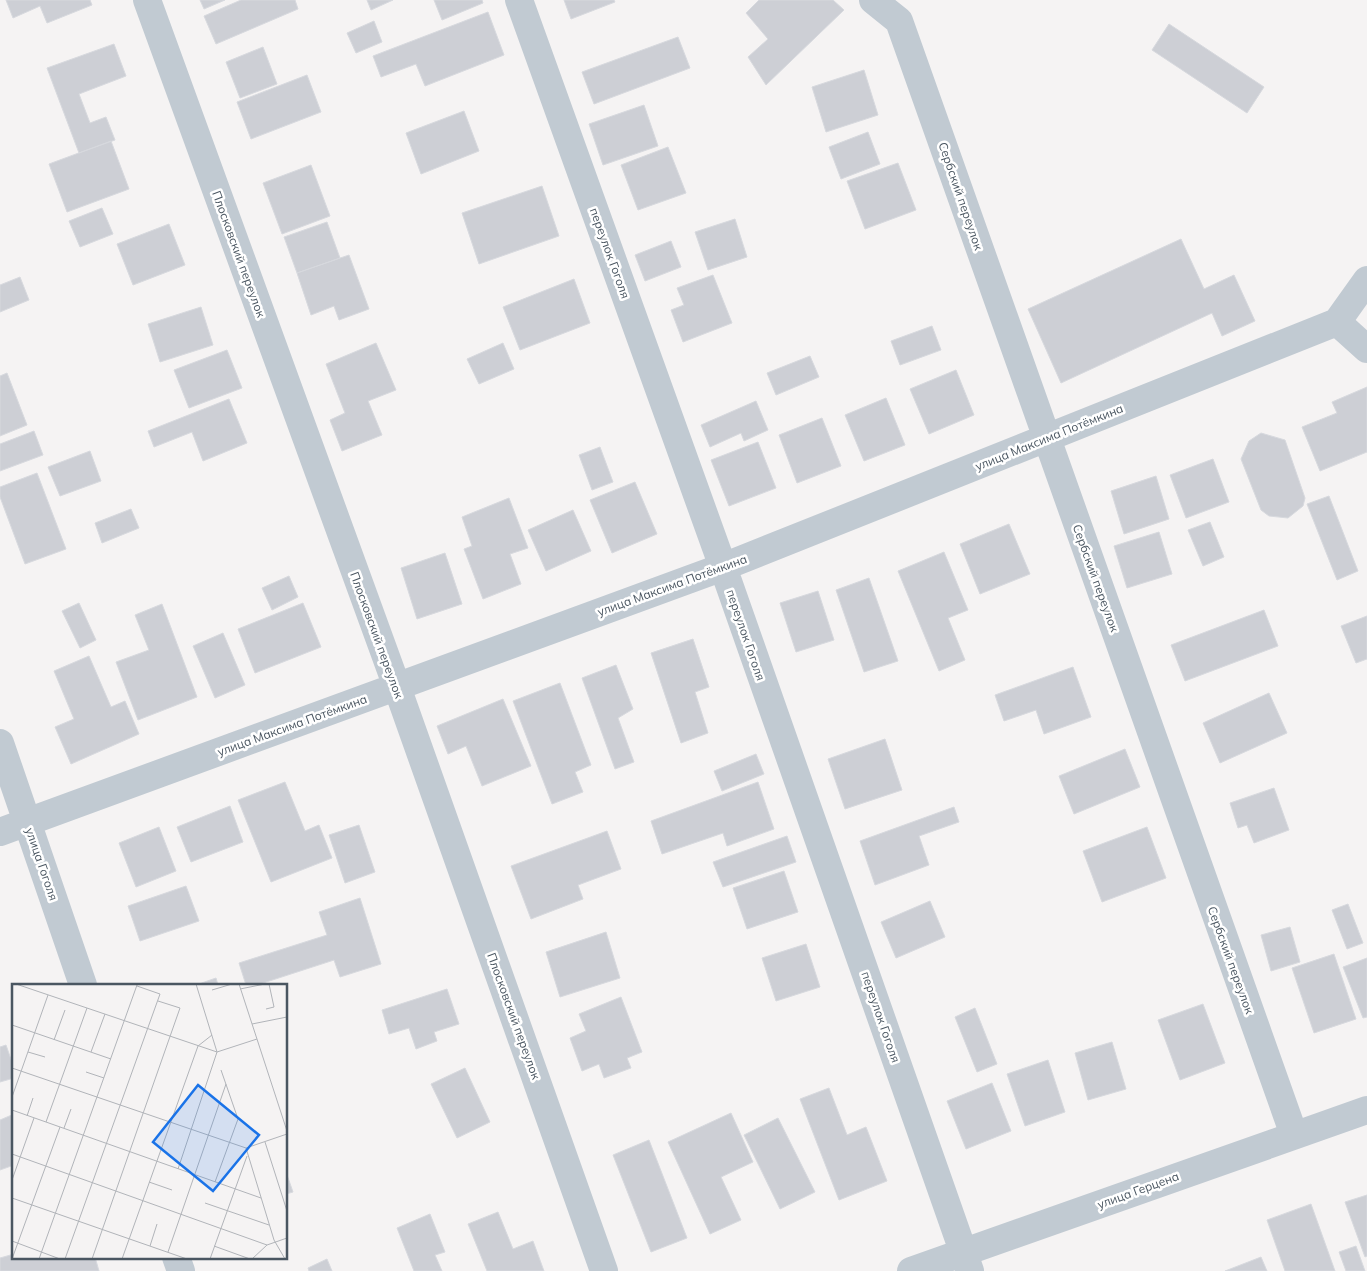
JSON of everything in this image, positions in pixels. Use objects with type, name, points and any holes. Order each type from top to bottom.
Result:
[{"type":"street","name":"Плосковский переулок","points":[[147,0],[396,687],[604,1271]]},
{"type":"street","name":"переулок Гоголя","points":[[518,0],[723,567],[966,1261]]},
{"type":"street","name":"Сербский переулок","points":[[873,0],[899,21],[1294,1135]]},
{"type":"street","points":[[1367,280],[1337,322],[1367,350]]},
{"type":"street","name":"улица Максима Потёмкина","points":[[0,832],[723,567],[1337,322]]},
{"type":"street","name":"улица Гоголя","points":[[0,743],[83,984]]},
{"type":"street","name":"улица Герцена","points":[[910,1271],[966,1261],[1294,1135],[1367,1110]]},
{"type":"street","points":[[176,1258],[181,1271]]},
{"type":"building","points":[[6,0],[90,0],[92,5],[47,23],[40,6],[13,18]]},
{"type":"building","points":[[200,0],[225,0],[204,9]]},
{"type":"building","points":[[241,0],[295,0],[298,9],[216,44],[204,16]]},
{"type":"building","points":[[367,0],[393,0],[371,10]]},
{"type":"building","points":[[434,0],[482,0],[483,3],[442,20]]},
{"type":"building","points":[[564,0],[614,0],[615,2],[571,19]]},
{"type":"building","points":[[759,0],[833,0],[844,10],[766,85],[748,57],[768,39],[746,13]]},
{"type":"building","points":[[488,12],[504,55],[425,86],[416,64],[381,77],[373,56]]},
{"type":"building","points":[[374,21],[382,42],[356,53],[347,33]]},
{"type":"building","points":[[1169,24],[1264,87],[1247,113],[1152,50]]},
{"type":"building","points":[[678,37],[690,68],[594,104],[582,72]]},
{"type":"building","points":[[114,44],[126,76],[79,94],[90,123],[106,117],[115,140],[79,153],[47,68]]},
{"type":"building","points":[[263,47],[277,84],[240,98],[226,62]]},
{"type":"building","points":[[864,70],[878,115],[826,132],[812,87]]},
{"type":"building","points":[[307,75],[321,112],[251,139],[237,102]]},
{"type":"building","points":[[644,105],[658,146],[603,165],[589,124]]},
{"type":"building","points":[[464,111],[479,151],[421,174],[406,133]]},
{"type":"building","points":[[868,132],[880,164],[841,179],[829,147]]},
{"type":"building","points":[[111,141],[129,189],[67,212],[49,164]]},
{"type":"building","points":[[668,147],[686,193],[638,210],[621,165]]},
{"type":"building","points":[[898,163],[916,210],[865,229],[847,181]]},
{"type":"building","points":[[311,165],[330,216],[282,234],[263,183]]},
{"type":"building","points":[[542,186],[559,236],[479,264],[462,213]]},
{"type":"building","points":[[102,208],[113,234],[80,247],[69,221]]},
{"type":"building","points":[[735,219],[747,257],[708,270],[695,232]]},
{"type":"building","points":[[327,222],[340,258],[297,273],[284,237]]},
{"type":"building","points":[[169,224],[185,265],[133,285],[117,244]]},
{"type":"building","points":[[1181,239],[1204,289],[1234,275],[1255,321],[1222,336],[1212,313],[1061,383],[1028,309]]},
{"type":"building","points":[[671,241],[681,267],[645,281],[635,255]]},
{"type":"building","points":[[349,255],[369,309],[339,320],[334,306],[311,315],[297,273]]},
{"type":"building","points":[[713,275],[732,323],[683,342],[671,310],[684,305],[677,288]]},
{"type":"building","points":[[20,277],[29,300],[0,312],[0,285]]},
{"type":"building","points":[[574,279],[590,323],[520,350],[503,307]]},
{"type":"building","points":[[201,307],[213,345],[160,362],[148,324]]},
{"type":"building","points":[[932,326],[941,350],[900,365],[891,341]]},
{"type":"building","points":[[376,343],[396,390],[368,401],[382,435],[342,451],[330,420],[345,413],[326,364]]},
{"type":"building","points":[[503,343],[514,369],[479,384],[467,359]]},
{"type":"building","points":[[227,350],[242,388],[189,408],[174,370]]},
{"type":"building","points":[[810,356],[819,377],[776,395],[767,373]]},
{"type":"building","points":[[956,370],[974,415],[929,434],[910,389]]},
{"type":"building","points":[[7,373],[27,425],[0,436],[0,376]]},
{"type":"building","points":[[1367,387],[1367,452],[1320,471],[1302,427],[1337,413],[1332,402]]},
{"type":"building","points":[[886,398],[905,445],[864,461],[845,415]]},
{"type":"building","points":[[229,399],[247,443],[203,461],[192,432],[154,447],[148,431]]},
{"type":"building","points":[[756,401],[768,430],[744,441],[741,433],[710,447],[701,425]]},
{"type":"building","points":[[822,418],[841,466],[797,483],[779,435]]},
{"type":"building","points":[[34,431],[43,455],[0,471],[0,444]]},
{"type":"building","points":[[1261,433],[1285,440],[1305,498],[1303,506],[1288,518],[1269,516],[1261,510],[1241,459],[1249,441]]},
{"type":"building","points":[[758,442],[776,488],[729,506],[711,460]]},
{"type":"building","points":[[600,447],[613,482],[592,490],[579,455]]},
{"type":"building","points":[[90,451],[101,481],[60,496],[48,467]]},
{"type":"building","points":[[1213,459],[1229,502],[1186,518],[1170,475]]},
{"type":"building","points":[[37,473],[66,549],[25,564],[0,497],[0,487]]},
{"type":"building","points":[[1156,476],[1169,519],[1124,534],[1111,491]]},
{"type":"building","points":[[635,482],[657,534],[612,553],[590,500]]},
{"type":"building","points":[[1329,496],[1358,571],[1337,580],[1307,504]]},
{"type":"building","points":[[509,498],[528,548],[510,554],[521,584],[483,599],[464,549],[472,546],[462,517]]},
{"type":"building","points":[[131,509],[139,528],[102,543],[95,523]]},
{"type":"building","points":[[573,510],[591,551],[546,571],[528,530]]},
{"type":"building","points":[[1210,522],[1224,557],[1203,566],[1188,530]]},
{"type":"building","points":[[1009,524],[1030,574],[980,594],[960,544]]},
{"type":"building","points":[[1159,532],[1172,574],[1127,588],[1114,546]]},
{"type":"building","points":[[944,552],[968,610],[948,618],[965,660],[939,671],[898,571]]},
{"type":"building","points":[[445,553],[462,604],[417,619],[401,568]]},
{"type":"building","points":[[289,576],[298,597],[272,610],[262,588]]},
{"type":"building","points":[[869,578],[898,661],[864,672],[836,590]]},
{"type":"building","points":[[818,591],[834,640],[796,652],[780,603]]},
{"type":"building","points":[[79,603],[96,640],[80,648],[62,611]]},
{"type":"building","points":[[303,603],[321,647],[255,673],[238,629]]},
{"type":"building","points":[[162,604],[197,697],[138,720],[116,662],[149,650],[135,615]]},
{"type":"building","points":[[1264,610],[1278,646],[1185,681],[1171,645]]},
{"type":"building","points":[[1367,616],[1367,659],[1356,663],[1341,626]]},
{"type":"building","points":[[223,633],[245,685],[215,698],[193,646]]},
{"type":"building","points":[[693,639],[709,687],[695,692],[708,733],[681,743],[651,653]]},
{"type":"building","points":[[89,656],[111,707],[125,701],[139,734],[71,764],[55,727],[74,719],[54,671]]},
{"type":"building","points":[[616,665],[633,709],[618,718],[634,762],[615,769],[582,678]]},
{"type":"building","points":[[1073,667],[1091,717],[1044,734],[1036,710],[1004,721],[995,695]]},
{"type":"building","points":[[560,683],[591,765],[575,772],[583,792],[552,804],[513,701]]},
{"type":"building","points":[[1269,693],[1287,733],[1220,763],[1203,723]]},
{"type":"building","points":[[503,699],[531,766],[482,786],[466,746],[448,754],[437,726]]},
{"type":"building","points":[[885,739],[902,790],[845,809],[828,759]]},
{"type":"building","points":[[1125,749],[1140,787],[1074,814],[1059,776]]},
{"type":"building","points":[[756,754],[764,774],[722,791],[714,771]]},
{"type":"building","points":[[285,782],[305,831],[319,825],[332,858],[271,882],[238,800]]},
{"type":"building","points":[[758,782],[774,829],[727,846],[723,833],[662,854],[651,821]]},
{"type":"building","points":[[1274,788],[1289,830],[1254,843],[1247,825],[1238,828],[1230,803]]},
{"type":"building","points":[[230,806],[243,842],[191,862],[177,827]]},
{"type":"building","points":[[954,807],[959,822],[919,836],[929,865],[875,885],[860,841]]},
{"type":"building","points":[[359,825],[375,872],[345,883],[329,835]]},
{"type":"building","points":[[159,827],[176,871],[136,887],[119,843]]},
{"type":"building","points":[[1147,827],[1166,878],[1102,902],[1083,851]]},
{"type":"building","points":[[607,831],[621,869],[578,885],[583,899],[531,919],[511,866]]},
{"type":"building","points":[[787,836],[796,862],[723,887],[713,862]]},
{"type":"building","points":[[784,871],[798,912],[747,929],[733,888]]},
{"type":"building","points":[[186,886],[199,921],[140,941],[128,906]]},
{"type":"building","points":[[360,898],[381,964],[340,977],[334,960],[260,984],[246,984],[239,963],[327,935],[319,912]]},
{"type":"building","points":[[930,901],[945,937],[896,958],[881,922]]},
{"type":"building","points":[[1348,904],[1363,943],[1347,949],[1332,910]]},
{"type":"building","points":[[1290,927],[1300,962],[1271,971],[1261,935]]},
{"type":"building","points":[[606,932],[620,978],[560,997],[546,952]]},
{"type":"building","points":[[806,944],[820,987],[776,1001],[762,958]]},
{"type":"building","points":[[1334,954],[1356,1019],[1314,1033],[1292,968]]},
{"type":"building","points":[[1367,958],[1367,1017],[1363,1018],[1343,967]]},
{"type":"building","points":[[216,978],[218,984],[199,984]]},
{"type":"building","points":[[447,989],[459,1024],[434,1032],[437,1041],[416,1049],[409,1028],[389,1034],[382,1010]]},
{"type":"building","points":[[621,997],[642,1052],[627,1058],[631,1068],[604,1078],[599,1064],[582,1071],[570,1038],[586,1031],[579,1014]]},
{"type":"building","points":[[1203,1004],[1225,1063],[1180,1080],[1158,1020]]},
{"type":"building","points":[[975,1008],[997,1064],[977,1072],[955,1017]]},
{"type":"building","points":[[1112,1042],[1126,1089],[1088,1100],[1075,1053]]},
{"type":"building","points":[[6,1045],[12,1062],[12,1079],[0,1082],[0,1047]]},
{"type":"building","points":[[1048,1060],[1065,1112],[1025,1126],[1007,1074]]},
{"type":"building","points":[[465,1068],[490,1122],[457,1138],[431,1084]]},
{"type":"building","points":[[992,1083],[1011,1131],[966,1149],[947,1101]]},
{"type":"building","points":[[829,1088],[847,1135],[866,1127],[887,1181],[839,1200],[800,1099]]},
{"type":"building","points":[[731,1113],[753,1162],[721,1177],[741,1220],[710,1234],[668,1142]]},
{"type":"building","points":[[12,1115],[12,1166],[0,1170],[0,1120]]},
{"type":"building","points":[[778,1118],[815,1192],[780,1209],[744,1135]]},
{"type":"building","points":[[649,1140],[687,1238],[651,1252],[613,1155]]},
{"type":"building","points":[[288,1178],[293,1192],[288,1193]]},
{"type":"building","points":[[1367,1195],[1367,1256],[1365,1257],[1345,1202]]},
{"type":"building","points":[[1311,1204],[1335,1271],[1285,1271],[1267,1220]]},
{"type":"building","points":[[498,1212],[513,1249],[533,1241],[544,1271],[487,1271],[468,1224]]},
{"type":"building","points":[[430,1214],[445,1252],[435,1255],[442,1271],[414,1271],[397,1228]]},
{"type":"building","points":[[1356,1246],[1365,1271],[1346,1271],[1339,1252]]},
{"type":"building","points":[[12,1255],[12,1258],[95,1258],[99,1271],[0,1271],[0,1258]]},
{"type":"building","points":[[1261,1257],[1267,1271],[1225,1271]]},
{"type":"building","points":[[327,1259],[332,1271],[309,1271],[308,1268]]}]
